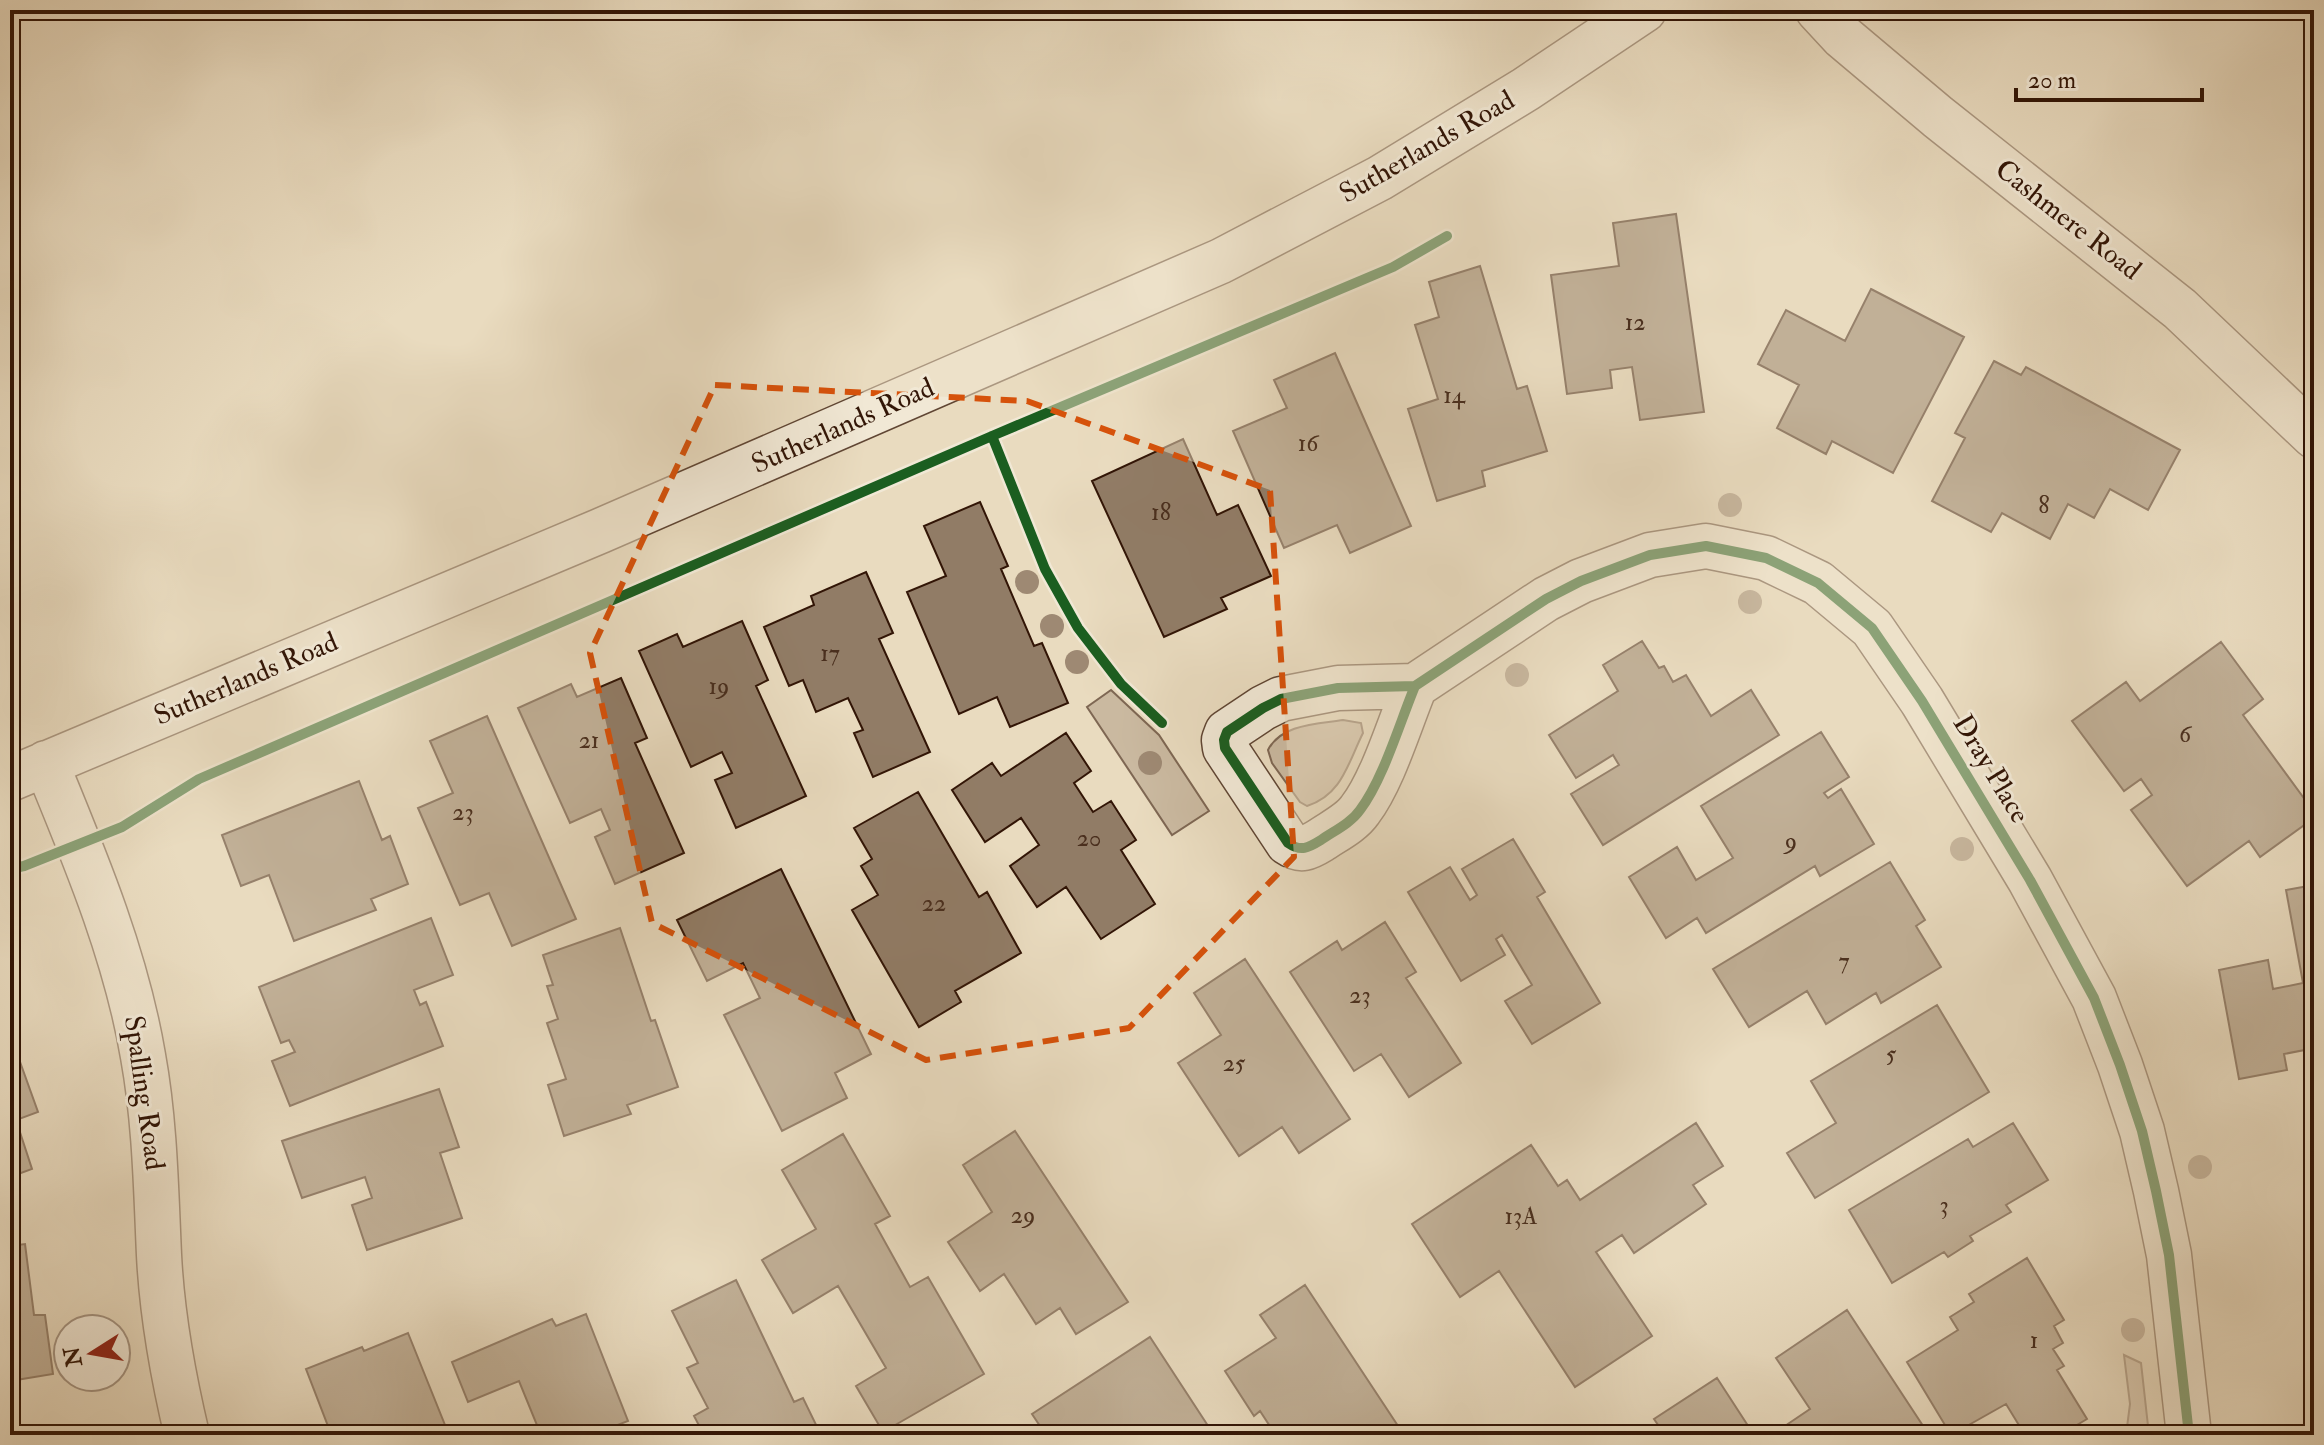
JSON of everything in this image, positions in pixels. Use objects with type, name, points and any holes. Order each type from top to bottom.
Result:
[{"type":"street","name":"Sutherlands Road","points":[[28,771],[600,531],[1221,261],[1380,178],[1526,89],[1644,10]]},
{"type":"street","name":"Cashmere Road","points":[[1818,10],[1843,37],[1938,117],[2180,309],[2314,436]]},
{"type":"street","name":"Dray Place","points":[[1415,686],[1546,599],[1581,581],[1650,555],[1706,546],[1766,558],[1818,583],[1872,628],[1922,701],[2030,880],[2094,998],[2115,1051],[2142,1131],[2169,1255],[2189,1435]]},
{"type":"street","name":"Spalling Road","points":[[28,771],[98,893],[121,963],[143,1056],[158,1198],[159,1257],[172,1371],[187,1435]]},
{"type":"highlighted area","points":[[715,385],[1027,401],[1270,490],[1294,857],[1129,1028],[926,1060],[652,923],[590,653]]},
{"type":"shaded area","points":[[1111,690],[1159,735],[1209,811],[1172,835],[1087,707]]},
{"type":"shaded area","points":[[1343,720],[1361,723],[1363,733],[1336,786],[1319,801],[1307,806],[1300,802],[1272,763],[1268,750],[1274,741],[1291,730]]},
{"type":"shaded area","points":[[2124,1355],[2141,1363],[2149,1435],[2126,1435],[2130,1404]]},
{"type":"building","points":[[1676,214],[1704,412],[1640,420],[1632,367],[1610,370],[1612,388],[1567,394],[1551,275],[1619,266],[1613,223]]},
{"type":"building","points":[[1480,266],[1517,389],[1527,386],[1547,451],[1482,471],[1485,486],[1437,501],[1408,409],[1438,399],[1415,325],[1439,317],[1429,282]]},
{"type":"building","points":[[1871,289],[1964,337],[1893,473],[1832,441],[1826,454],[1777,428],[1799,385],[1758,364],[1786,310],[1845,341]]},
{"type":"building","points":[[1335,353],[1411,526],[1350,553],[1337,525],[1284,548],[1233,431],[1287,408],[1274,380]]},
{"type":"building","points":[[1994,361],[2021,375],[2026,367],[2180,450],[2148,510],[2110,489],[2094,518],[2068,504],[2050,539],[2002,513],[1991,532],[1932,501],[1965,438],[1955,433]]},
{"type":"building","points":[[1183,439],[1217,515],[1238,505],[1271,576],[1221,598],[1227,609],[1164,637],[1092,481]]},
{"type":"building","points":[[980,502],[1008,566],[1001,569],[1034,646],[1042,643],[1068,703],[1010,727],[997,697],[959,714],[907,592],[946,576],[924,526]]},
{"type":"building","points":[[866,572],[893,633],[879,639],[930,752],[873,777],[854,733],[863,730],[848,698],[816,712],[803,680],[789,686],[764,627],[814,605],[811,596]]},
{"type":"building","points":[[742,621],[768,680],[756,686],[806,796],[736,828],[715,780],[732,773],[722,752],[691,767],[639,651],[677,634],[683,647]]},
{"type":"building","points":[[1642,641],[1659,668],[1664,666],[1673,682],[1686,675],[1711,716],[1751,690],[1779,735],[1603,845],[1571,794],[1619,765],[1613,755],[1576,778],[1549,735],[1618,691],[1603,665]]},
{"type":"building","points":[[2221,642],[2263,699],[2243,715],[2314,812],[2314,818],[2260,857],[2249,841],[2187,886],[2131,810],[2152,795],[2141,779],[2124,791],[2072,721],[2126,682],[2140,701]]},
{"type":"building","points":[[621,678],[647,738],[635,743],[684,853],[615,884],[595,837],[610,830],[601,809],[570,823],[518,708],[571,684],[577,697]]},
{"type":"building","points":[[487,716],[576,919],[512,946],[489,893],[460,905],[418,808],[453,793],[430,741]]},
{"type":"building","points":[[1821,732],[1849,777],[1824,793],[1828,798],[1841,789],[1874,844],[1820,876],[1815,866],[1706,933],[1697,918],[1666,938],[1629,877],[1677,847],[1696,880],[1733,858],[1701,806]]},
{"type":"building","points":[[1066,733],[1091,771],[1074,783],[1093,812],[1111,801],[1136,840],[1121,850],[1155,904],[1101,939],[1066,887],[1037,907],[1010,866],[1039,845],[1021,818],[985,842],[952,790],[992,763],[1001,776]]},
{"type":"building","points":[[359,781],[382,840],[390,836],[408,884],[371,899],[376,910],[294,941],[269,875],[241,886],[222,835]]},
{"type":"building","points":[[918,792],[979,897],[987,892],[1021,953],[955,991],[961,1002],[919,1027],[852,910],[878,895],[861,866],[872,859],[854,828]]},
{"type":"building","points":[[1513,839],[1545,892],[1537,897],[1600,1003],[1532,1044],[1505,1001],[1532,985],[1502,935],[1496,939],[1505,955],[1461,981],[1408,892],[1450,867],[1470,900],[1477,895],[1462,869]]},
{"type":"building","points":[[1890,862],[1925,920],[1916,926],[1941,967],[1881,1003],[1876,993],[1826,1024],[1807,991],[1749,1027],[1713,969]]},
{"type":"building","points":[[781,869],[871,1054],[835,1073],[847,1098],[782,1131],[724,1015],[760,998],[743,963],[707,981],[677,920]]},
{"type":"building","points":[[2314,885],[2314,1070],[2310,1049],[2284,1054],[2287,1070],[2239,1079],[2219,970],[2268,960],[2273,989],[2303,983],[2286,890]]},
{"type":"building","points":[[431,918],[453,975],[414,990],[420,1005],[426,1002],[443,1046],[290,1106],[272,1061],[295,1052],[289,1040],[281,1043],[259,987]]},
{"type":"building","points":[[1385,922],[1416,972],[1406,978],[1461,1063],[1409,1097],[1381,1054],[1354,1071],[1290,972],[1337,941],[1342,950]]},
{"type":"building","points":[[620,928],[651,1021],[655,1020],[678,1087],[627,1105],[631,1114],[564,1136],[548,1085],[566,1079],[547,1023],[558,1019],[547,986],[553,985],[543,955]]},
{"type":"building","points":[[1245,959],[1350,1119],[1299,1153],[1282,1127],[1239,1156],[1178,1063],[1221,1035],[1194,993]]},
{"type":"building","points":[[1937,1005],[1989,1092],[1815,1198],[1787,1153],[1836,1123],[1811,1081]]},
{"type":"building","points":[[10,1034],[38,1112],[16,1120],[32,1169],[10,1177]]},
{"type":"building","points":[[439,1089],[459,1147],[440,1153],[462,1218],[367,1250],[352,1205],[372,1198],[365,1177],[302,1198],[282,1141]]},
{"type":"building","points":[[1696,1123],[1723,1166],[1693,1185],[1706,1204],[1634,1253],[1622,1235],[1596,1252],[1652,1336],[1575,1387],[1499,1271],[1460,1297],[1412,1224],[1531,1145],[1558,1186],[1567,1180],[1580,1200]]},
{"type":"building","points":[[2013,1123],[2048,1180],[2006,1205],[2011,1212],[1970,1236],[1973,1241],[1948,1257],[1944,1252],[1892,1283],[1849,1210],[1968,1139],[1973,1147]]},
{"type":"building","points":[[1015,1131],[1128,1302],[1076,1334],[1060,1308],[1036,1324],[1004,1274],[980,1291],[948,1242],[992,1212],[963,1165]]},
{"type":"building","points":[[843,1134],[890,1216],[875,1224],[910,1287],[928,1277],[984,1374],[883,1432],[856,1386],[886,1368],[838,1286],[793,1313],[762,1260],[816,1229],[782,1170]]},
{"type":"building","points":[[25,1244],[34,1315],[45,1315],[52,1374],[10,1381],[10,1246]]},
{"type":"building","points":[[2027,1258],[2064,1320],[2054,1326],[2063,1343],[2053,1349],[2064,1366],[2057,1370],[2087,1419],[2060,1435],[2025,1435],[2006,1404],[1951,1435],[1907,1362],[1958,1330],[1950,1317],[1974,1302],[1969,1294]]},
{"type":"building","points":[[736,1280],[794,1402],[803,1398],[821,1435],[704,1435],[694,1416],[708,1408],[687,1368],[698,1363],[672,1311]]},
{"type":"building","points":[[1305,1285],[1404,1435],[1273,1435],[1260,1411],[1254,1416],[1225,1371],[1276,1338],[1260,1315]]},
{"type":"building","points":[[1847,1310],[1929,1435],[1778,1435],[1776,1432],[1810,1409],[1776,1358]]},
{"type":"building","points":[[586,1314],[628,1421],[592,1435],[541,1435],[519,1381],[468,1402],[452,1362],[552,1319],[556,1326]]},
{"type":"building","points":[[408,1333],[449,1435],[328,1435],[331,1434],[306,1369]]},
{"type":"building","points":[[1150,1337],[1214,1435],[1046,1435],[1032,1414]]},
{"type":"building","points":[[1717,1378],[1754,1435],[1665,1435],[1654,1419]]},
{"type":"cycle path","points":[[10,869],[122,827],[199,779],[992,436],[1393,267],[1447,236]]},
{"type":"cycle path","points":[[992,436],[1045,569],[1078,628],[1121,684],[1162,723]]},
{"type":"cycle path","points":[[1415,686],[1384,767],[1356,815],[1308,847],[1288,843],[1225,748],[1227,732],[1281,699],[1338,688],[1415,686],[1546,599],[1581,581],[1650,555],[1706,546],[1766,558],[1818,583],[1872,628],[1922,701],[2030,880],[2094,998],[2142,1131],[2156,1191],[2169,1255],[2189,1435]]}]
